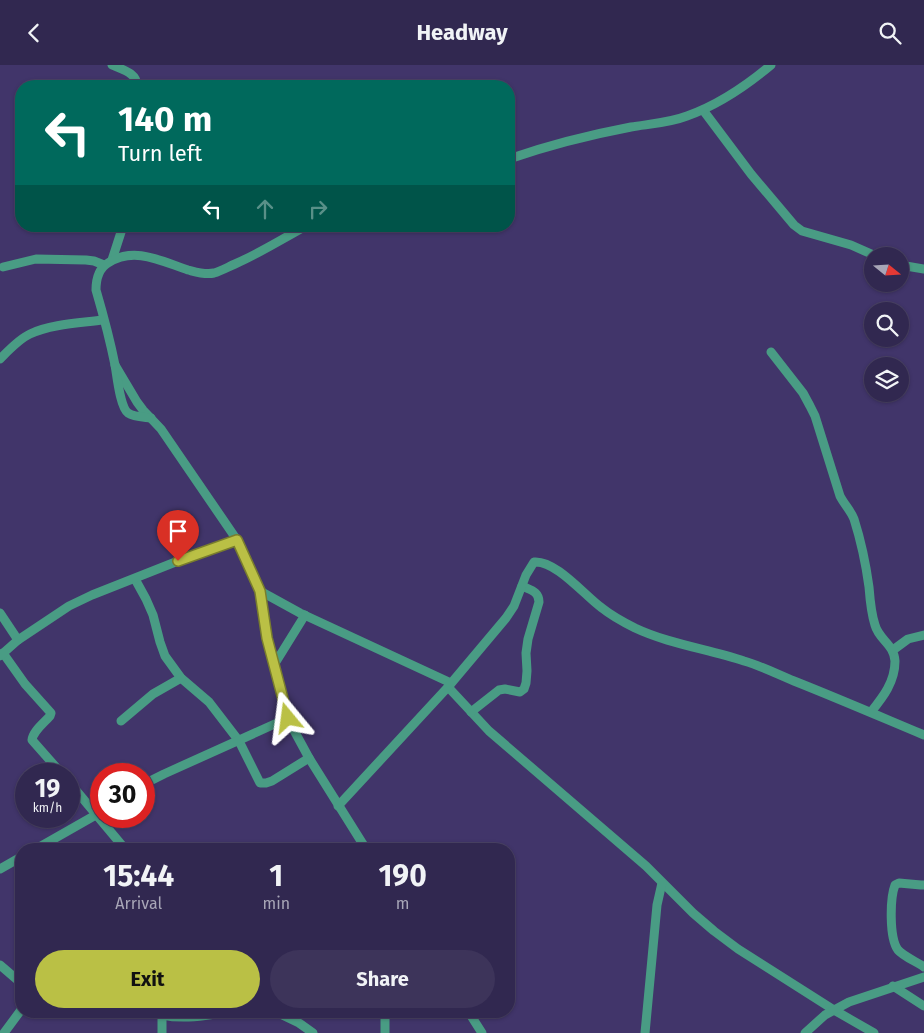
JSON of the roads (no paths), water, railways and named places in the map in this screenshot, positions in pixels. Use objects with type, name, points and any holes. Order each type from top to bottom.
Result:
[{"type":"street","points":[[112,65],[134,76],[136,80]]},
{"type":"street","points":[[515,157],[580,138],[678,119],[703,110],[736,90],[771,65]]},
{"type":"street","points":[[703,110],[751,174],[794,225],[802,231],[851,245],[864,251]]},
{"type":"street","points":[[108,263],[121,232]]},
{"type":"street","points":[[151,418],[132,415],[125,409],[118,387],[115,365],[96,290],[100,270],[108,263],[129,255],[139,255],[198,273],[214,273],[248,258],[295,232]]},
{"type":"street","points":[[3,267],[36,259],[86,260],[108,263]]},
{"type":"street","points":[[909,266],[924,269]]},
{"type":"street","points":[[0,359],[30,334],[52,327],[103,320]]},
{"type":"street","points":[[771,351],[803,393],[816,416],[842,502],[851,514],[857,530],[876,629],[893,650],[894,675],[885,694],[871,712]]},
{"type":"street","points":[[115,365],[137,402],[161,429],[237,540],[260,591],[267,638],[288,718],[338,806],[362,843]]},
{"type":"street","points":[[53,763],[32,740],[34,733],[51,713],[2,655],[18,640],[70,606],[92,595],[237,540]]},
{"type":"street","points":[[338,806],[449,685],[511,611],[526,575],[534,562],[545,563],[556,568],[600,607],[636,628],[661,638],[745,661],[924,735]]},
{"type":"street","points":[[135,579],[153,615],[165,656],[181,678],[194,687],[209,702],[239,741],[260,783],[272,781],[310,758]]},
{"type":"street","points":[[471,712],[499,690],[505,689],[520,692],[525,687],[527,680],[526,653],[528,639],[539,598],[537,594],[522,586]]},
{"type":"street","points":[[260,591],[304,615],[449,685],[471,712],[501,742],[646,866],[693,913],[726,940],[834,1010],[874,1033]]},
{"type":"street","points":[[0,613],[18,640]]},
{"type":"street","points":[[274,665],[304,615]]},
{"type":"street","points":[[893,650],[908,639],[924,635]]},
{"type":"street","points":[[121,721],[153,694],[181,678]]},
{"type":"street","points":[[155,778],[288,718]]},
{"type":"street","points":[[80,793],[90,804]]},
{"type":"street","points":[[46,843],[90,818]]},
{"type":"street","points":[[110,828],[121,843]]},
{"type":"street","points":[[0,869],[15,860]]},
{"type":"street","points":[[646,1033],[657,905],[662,883]]},
{"type":"street","points":[[924,885],[897,883],[893,892],[891,920],[895,943],[898,949],[924,967]]},
{"type":"street","points":[[0,965],[15,978]]},
{"type":"street","points":[[805,1033],[825,1015],[849,1002],[924,977]]},
{"type":"street","points":[[893,986],[924,1006]]},
{"type":"street","points":[[4,1033],[15,1018]]},
{"type":"street","points":[[161,1018],[162,1033]]},
{"type":"street","points":[[289,1018],[313,1033]]},
{"type":"street","points":[[385,1018],[385,1033]]},
{"type":"street","points":[[472,1018],[482,1033]]}]
